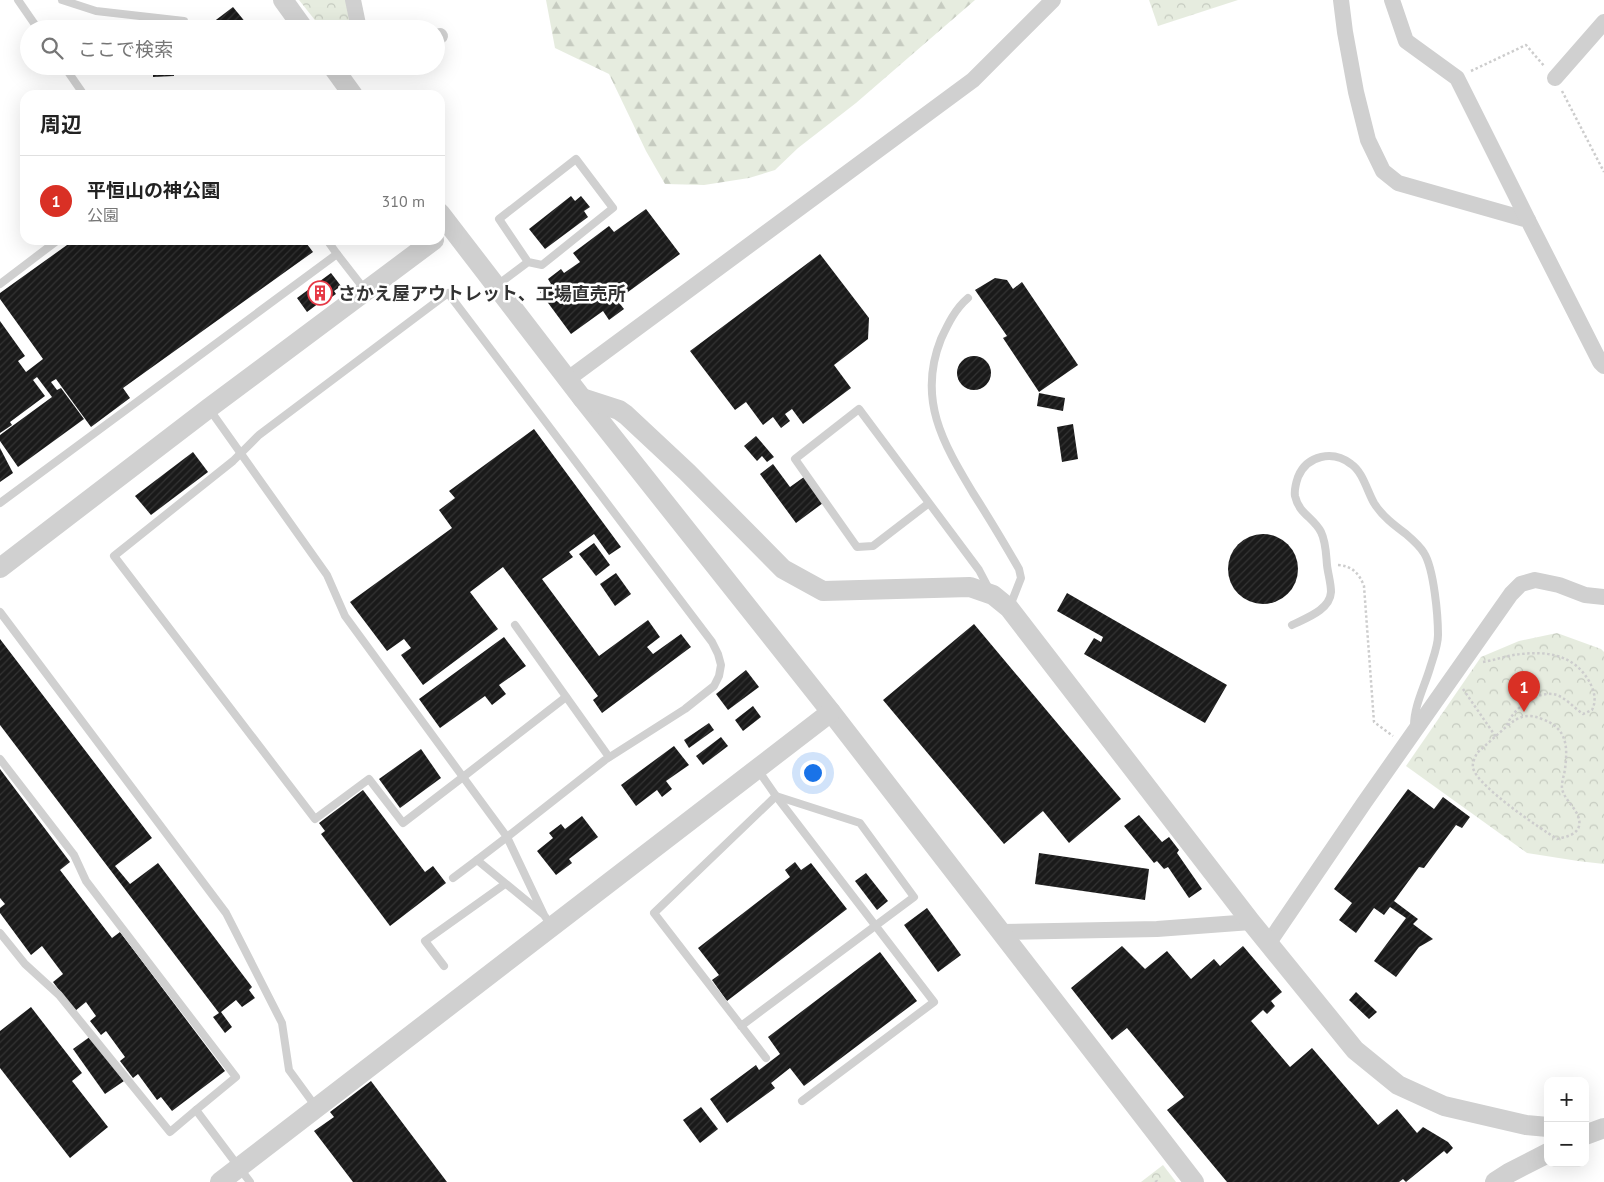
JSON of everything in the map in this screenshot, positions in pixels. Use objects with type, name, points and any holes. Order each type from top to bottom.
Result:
[{"type":"street","points":[[283,0],[297,20]]},
{"type":"street","points":[[353,0],[357,20]]},
{"type":"street","points":[[568,379],[973,80],[1053,0]]},
{"type":"street","points":[[1341,0],[1356,92],[1368,140],[1383,171],[1398,183],[1528,220]]},
{"type":"street","points":[[1392,0],[1406,41],[1457,78],[1600,362],[1604,366]]},
{"type":"street","points":[[1555,78],[1604,22]]},
{"type":"street","points":[[339,75],[349,90]]},
{"type":"street","points":[[445,226],[496,286],[582,398],[831,712],[1194,1182]]},
{"type":"street","points":[[0,568],[209,408],[427,245]]},
{"type":"street","points":[[582,398],[619,410],[626,415],[687,472],[783,569],[823,591],[970,587],[993,595],[1009,608],[1268,944],[1355,1050],[1398,1085],[1444,1106],[1526,1125],[1544,1126]]},
{"type":"street","points":[[1268,944],[1414,731],[1511,594],[1521,584],[1535,580],[1559,584],[1585,596],[1604,597]]},
{"type":"street","points":[[220,1182],[245,1175],[316,1108],[548,921],[757,769],[831,712]]},
{"type":"street","points":[[1001,932],[1157,928],[1251,922]]},
{"type":"street","points":[[1495,1182],[1544,1155]]},
{"type":"lane","points":[[18,0],[32,20]]},
{"type":"lane","points":[[62,0],[96,11],[175,20]]},
{"type":"lane","points":[[70,75],[81,90]]},
{"type":"lane","points":[[496,286],[528,262],[542,265],[613,208],[576,159],[499,219],[528,262]]},
{"type":"lane","points":[[0,284],[51,245]]},
{"type":"lane","points":[[331,245],[366,291]]},
{"type":"lane","points":[[0,503],[337,254]]},
{"type":"lane","points":[[452,878],[609,757],[685,709],[714,686],[720,671],[718,654],[712,642],[448,293],[259,435],[233,461],[114,556],[315,819],[369,779],[403,823],[566,697]]},
{"type":"lane","points":[[968,298],[948,324],[935,354],[931,391],[937,423],[949,453],[1018,569],[1021,578],[1009,608]]},
{"type":"lane","points":[[209,408],[327,575],[345,616],[507,837],[548,921]]},
{"type":"lane","points":[[929,503],[873,546],[857,547],[794,459],[859,409],[979,570],[993,595]]},
{"type":"lane","points":[[1292,625],[1318,612],[1327,602],[1331,593],[1325,543],[1321,532],[1298,506],[1294,493],[1301,471],[1310,462],[1328,455],[1339,457],[1352,464],[1359,473],[1382,515],[1414,540],[1425,554],[1431,570],[1438,637],[1430,668],[1414,713],[1414,731]]},
{"type":"lane","points":[[0,612],[226,913],[282,1023],[288,1070],[316,1108]]},
{"type":"lane","points":[[515,625],[609,757]]},
{"type":"lane","points":[[0,759],[74,855],[86,881],[236,1077],[170,1132],[59,995],[25,964],[0,933]]},
{"type":"lane","points":[[757,769],[934,1002],[802,1102]]},
{"type":"lane","points":[[741,1026],[914,897],[860,823],[776,796]]},
{"type":"lane","points":[[766,1058],[654,913],[776,796]]},
{"type":"lane","points":[[477,860],[548,921]]},
{"type":"lane","points":[[444,966],[425,941],[504,884]]},
{"type":"lane","points":[[196,1110],[245,1175]]},
{"type":"path","points":[[1457,78],[1526,45],[1555,78],[1604,172]]},
{"type":"path","points":[[1327,565],[1341,564],[1350,567],[1361,578],[1364,586],[1374,722],[1405,744]]},
{"type":"path","points":[[1496,737],[1458,670],[1520,654],[1551,653],[1570,661],[1585,674],[1593,688],[1596,704],[1587,713],[1583,714],[1570,703],[1556,695],[1545,694],[1520,707],[1509,720],[1507,726]]},
{"type":"path","points":[[1524,715],[1555,724],[1561,732],[1566,743],[1562,791],[1577,814],[1580,824],[1578,829],[1572,834],[1557,839],[1532,823],[1505,802],[1481,779],[1473,768],[1474,758],[1477,753],[1507,726],[1524,715]]},
{"type":"green space","points":[[299,0],[347,0],[352,20],[315,20]]},
{"type":"green space","points":[[546,0],[975,0],[856,103],[798,148],[775,170],[749,178],[704,185],[665,184],[646,151],[609,74],[555,48]]},
{"type":"green space","points":[[1149,0],[1238,0],[1158,26]]},
{"type":"green space","points":[[1557,633],[1601,649],[1604,652],[1604,864],[1527,853],[1406,766],[1481,657],[1519,641]]},
{"type":"green space","points":[[1163,1165],[1176,1182],[1141,1182]]},
{"type":"building","points":[[233,7],[244,20],[216,20]]},
{"type":"building","points":[[153,75],[174,76],[153,77]]},
{"type":"building","points":[[571,196],[575,201],[581,196],[590,207],[584,211],[588,217],[545,249],[529,229]]},
{"type":"building","points":[[646,209],[680,254],[617,300],[624,309],[609,320],[603,311],[571,334],[540,292],[551,284],[548,279],[561,269],[564,273],[580,262],[573,253],[609,226],[614,232]]},
{"type":"building","points":[[67,245],[308,245],[313,252],[123,388],[130,398],[91,427],[56,379],[51,382],[57,390],[61,388],[84,419],[18,467],[0,441],[0,435],[52,397],[37,377],[33,380],[45,396],[10,422],[12,425],[0,433],[0,321],[25,356],[18,361],[26,372],[43,359],[0,299],[0,293]]},
{"type":"building","points":[[820,254],[869,318],[868,339],[834,365],[851,388],[803,424],[792,409],[785,414],[790,421],[781,428],[773,417],[763,425],[746,402],[735,410],[690,351]]},
{"type":"building","name":"さかえ屋アウトレット、工場直売所","points":[[331,273],[341,286],[334,291],[336,294],[329,299],[327,297],[307,312],[297,298]]},
{"type":"building","points":[[995,278],[1007,280],[1013,289],[1022,282],[1078,365],[1039,392],[1003,338],[1007,336],[975,290]]},
{"type":"building","points":[[974,356],[981,357],[986,361],[990,366],[990,380],[986,385],[981,389],[974,390],[967,389],[962,385],[958,380],[957,373],[958,366],[962,361],[967,357]]},
{"type":"building","points":[[1039,393],[1065,398],[1063,411],[1037,406]]},
{"type":"building","points":[[1073,424],[1078,459],[1062,462],[1057,427]]},
{"type":"building","points":[[534,429],[621,547],[609,555],[594,534],[569,552],[573,557],[542,579],[599,656],[648,620],[660,637],[647,647],[653,654],[681,634],[691,647],[602,713],[593,700],[598,696],[503,567],[470,592],[498,629],[423,685],[401,655],[411,648],[404,639],[387,651],[350,602],[452,528],[439,510],[455,498],[449,491]]},
{"type":"building","points":[[756,436],[774,457],[767,462],[762,456],[757,461],[744,446]]},
{"type":"building","points":[[0,448],[13,473],[0,482]]},
{"type":"building","points":[[193,452],[208,472],[151,515],[135,496]]},
{"type":"building","points":[[773,464],[790,487],[804,477],[823,503],[796,523],[760,474]]},
{"type":"building","points":[[1256,534],[1270,534],[1283,540],[1292,549],[1298,562],[1296,582],[1288,594],[1270,604],[1256,604],[1243,598],[1234,589],[1228,576],[1228,562],[1234,549],[1243,540]]},
{"type":"building","points":[[594,543],[610,565],[596,576],[579,554]]},
{"type":"building","points":[[616,573],[631,594],[615,606],[600,584]]},
{"type":"building","points":[[1067,593],[1227,685],[1205,723],[1084,654],[1094,638],[1101,642],[1103,637],[1057,611]]},
{"type":"building","points":[[974,624],[1121,799],[1069,843],[1043,811],[1004,844],[883,700]]},
{"type":"building","points":[[504,637],[526,666],[499,685],[506,694],[492,705],[485,696],[440,728],[419,699]]},
{"type":"building","points":[[0,639],[152,838],[115,866],[130,884],[158,863],[252,987],[249,990],[255,998],[242,1007],[236,1000],[221,1012],[232,1027],[225,1033],[213,1017],[219,1013],[0,725]]},
{"type":"building","points":[[746,670],[759,687],[728,710],[716,694]]},
{"type":"building","points":[[753,706],[761,717],[743,731],[735,720]]},
{"type":"building","points":[[709,723],[714,730],[689,748],[684,740]]},
{"type":"building","points":[[721,737],[728,746],[703,765],[696,756]]},
{"type":"building","points":[[674,746],[689,765],[666,781],[672,789],[662,797],[657,790],[636,806],[621,785]]},
{"type":"building","points":[[421,749],[441,778],[400,808],[379,779]]},
{"type":"building","points":[[0,769],[70,862],[60,870],[112,938],[120,932],[225,1071],[172,1111],[161,1097],[157,1100],[138,1074],[133,1078],[120,1061],[125,1057],[106,1031],[101,1035],[90,1021],[96,1016],[86,1002],[75,1011],[53,982],[63,974],[42,946],[31,955],[0,913],[0,908],[5,904],[0,898]]},
{"type":"building","points":[[1408,789],[1434,809],[1443,797],[1470,817],[1462,828],[1456,825],[1424,868],[1419,867],[1394,901],[1418,919],[1413,924],[1433,939],[1419,947],[1396,977],[1374,961],[1406,918],[1390,907],[1384,915],[1374,908],[1356,933],[1339,920],[1352,903],[1334,889]]},
{"type":"building","points":[[363,790],[425,872],[433,866],[446,883],[390,926],[321,834],[325,831],[319,823]]},
{"type":"building","points":[[1139,815],[1162,842],[1169,837],[1179,850],[1177,853],[1202,889],[1189,898],[1168,867],[1164,869],[1157,861],[1154,863],[1124,826]]},
{"type":"building","points":[[582,816],[598,837],[569,859],[572,863],[556,875],[537,851],[553,838],[549,833],[561,824],[565,829]]},
{"type":"building","points":[[1039,853],[1149,869],[1145,900],[1035,884]]},
{"type":"building","points":[[795,862],[801,870],[811,863],[847,909],[727,1001],[712,980],[719,975],[698,948],[790,877],[785,870]]},
{"type":"building","points":[[866,873],[888,901],[877,910],[855,881]]},
{"type":"building","points":[[927,908],[961,955],[938,972],[904,925]]},
{"type":"building","points":[[1122,946],[1145,969],[1167,951],[1191,979],[1214,959],[1220,966],[1243,946],[1282,992],[1271,1001],[1275,1006],[1267,1014],[1263,1010],[1251,1021],[1290,1067],[1312,1048],[1378,1125],[1397,1109],[1417,1133],[1423,1127],[1448,1142],[1453,1148],[1447,1154],[1444,1151],[1406,1182],[1403,1179],[1399,1182],[1227,1182],[1167,1110],[1184,1097],[1127,1028],[1112,1040],[1071,988]]},
{"type":"building","points":[[880,952],[917,1001],[804,1086],[790,1068],[771,1083],[775,1088],[727,1123],[710,1099],[756,1065],[759,1070],[780,1054],[768,1037]]},
{"type":"building","points":[[1356,992],[1377,1012],[1369,1019],[1349,1000]]},
{"type":"building","points":[[31,1007],[82,1073],[72,1081],[108,1127],[70,1158],[0,1068],[0,1031]]},
{"type":"building","points":[[91,1036],[124,1081],[105,1094],[73,1049]]},
{"type":"building","points":[[371,1081],[447,1182],[353,1182],[314,1131],[334,1117],[330,1112]]},
{"type":"building","points":[[701,1107],[718,1129],[700,1143],[683,1120]]},
{"type":"place","name":"さかえ屋アウトレット、工場直売所","points":[[320,293]]},
{"type":"place","name":"平恒山の神公園","points":[[1524,712]]}]
